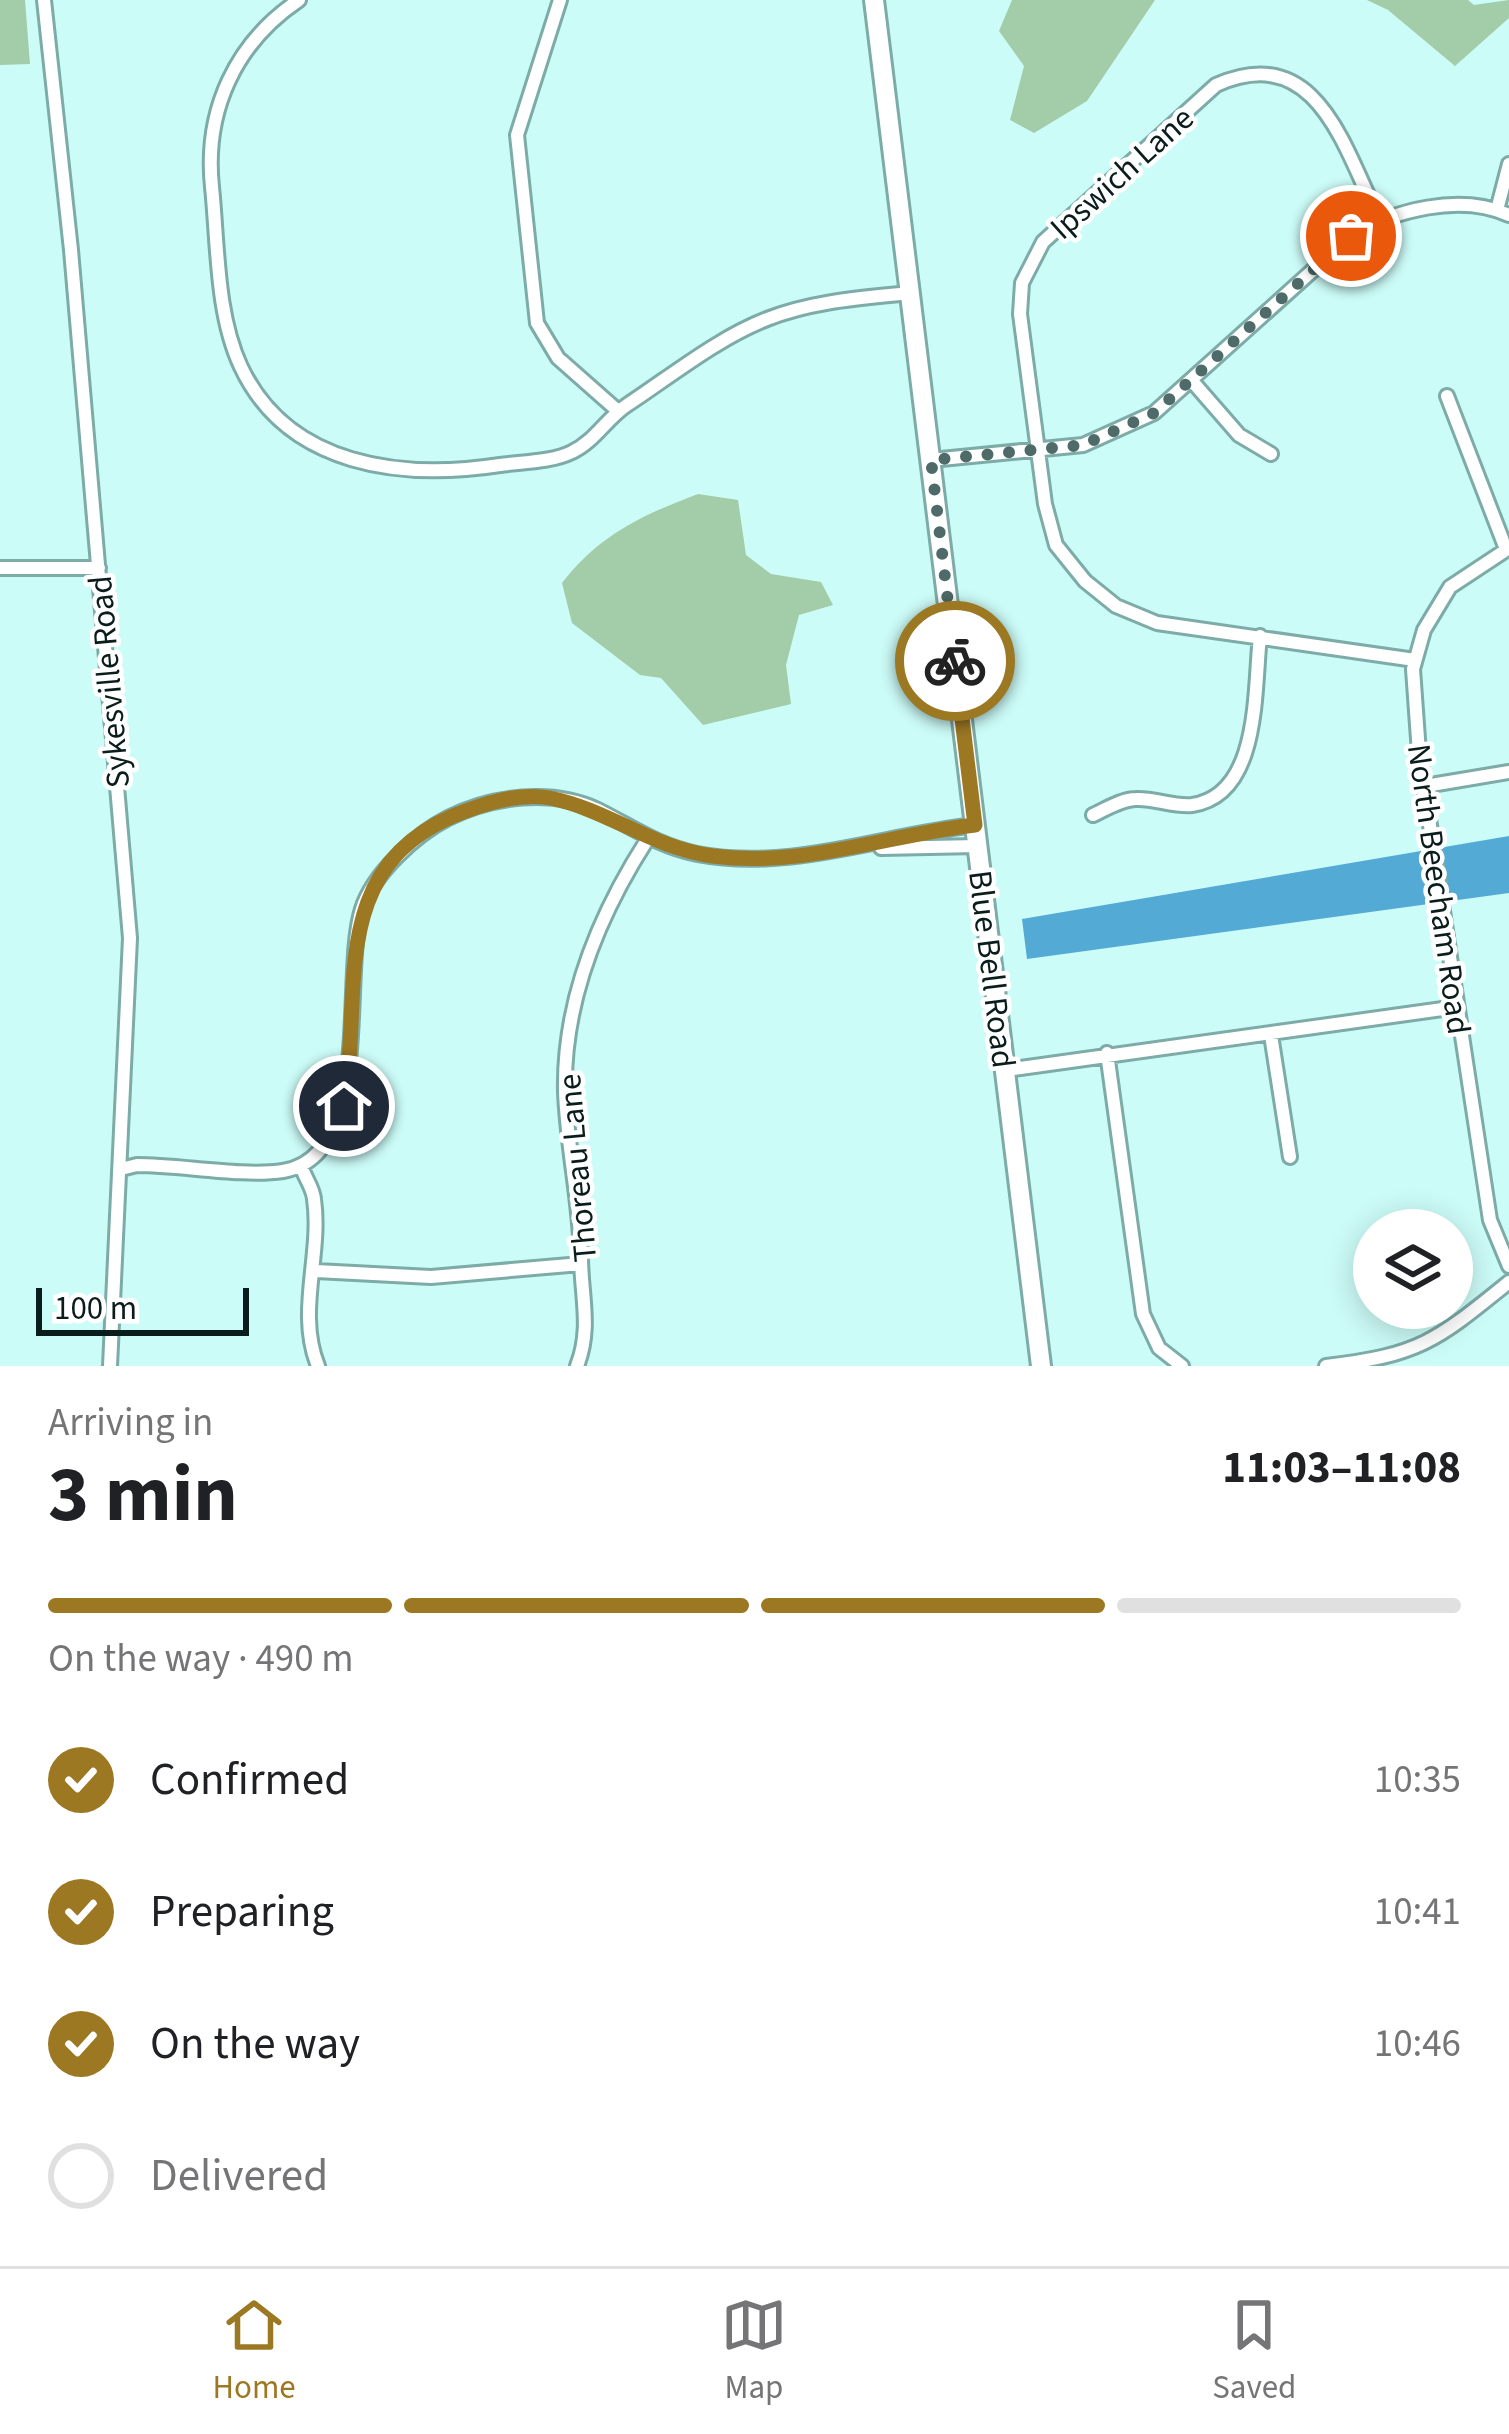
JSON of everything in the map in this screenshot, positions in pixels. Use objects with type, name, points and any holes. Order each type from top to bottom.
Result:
[{"type":"street","name":"Sykesville Road","points":[[44,0],[130,938],[110,1366]]},
{"type":"street","points":[[298,0],[271,19],[231,73],[215,108],[210,167],[227,326],[241,366],[268,410],[330,454],[403,473],[461,471],[572,453],[618,411],[761,321],[807,306],[910,293]]},
{"type":"street","points":[[560,0],[517,135],[537,322],[558,358],[618,411]]},
{"type":"street","name":"Blue Bell Road","points":[[874,0],[1041,1366]]},
{"type":"street","name":"Ipswich Lane","points":[[1378,219],[1321,103],[1286,76],[1243,73],[1216,85],[1043,242],[1027,272],[1020,314],[1037,449],[1056,545],[1085,581],[1116,606],[1156,622],[1415,660]]},
{"type":"street","points":[[931,460],[1083,445],[1154,413],[1351,236],[1378,219],[1431,208],[1503,212],[1509,164]]},
{"type":"street","points":[[1192,381],[1239,435],[1270,454]]},
{"type":"street","points":[[1447,396],[1507,549]]},
{"type":"street","name":"North Beecham Road","points":[[1507,549],[1450,587],[1424,630],[1415,660],[1425,786],[1490,1220],[1509,1266]]},
{"type":"street","points":[[0,568],[99,568]]},
{"type":"street","points":[[1093,815],[1132,798],[1191,805],[1215,796],[1236,777],[1246,745],[1260,636]]},
{"type":"street","points":[[1425,786],[1509,772]]},
{"type":"street","points":[[121,1169],[137,1165],[283,1171],[301,1165],[336,1126],[344,1106],[354,943],[363,905],[394,862],[444,820],[484,803],[542,796],[594,808],[647,840],[747,859],[976,836]]},
{"type":"street","points":[[874,847],[976,836]]},
{"type":"street","name":"Thoreau Lane","points":[[577,1366],[588,1310],[565,1088],[569,1026],[583,973],[616,895],[647,840]]},
{"type":"street","points":[[1006,1070],[1457,1007]]},
{"type":"street","points":[[1271,1036],[1290,1157]]},
{"type":"street","points":[[1107,1054],[1143,1314],[1159,1348],[1182,1366]]},
{"type":"street","points":[[301,1165],[314,1194],[316,1271],[307,1309],[318,1366]]},
{"type":"street","points":[[316,1271],[431,1276],[581,1264]]},
{"type":"street","points":[[1326,1366],[1394,1358],[1444,1334],[1509,1282]]},
{"type":"green space","points":[[0,0],[25,0],[30,64],[0,65]]},
{"type":"green space","points":[[1012,0],[1155,0],[1087,101],[1034,133],[1010,120],[1024,66],[999,31]]},
{"type":"green space","points":[[1367,0],[1468,0],[1474,5],[1509,0],[1509,18],[1455,66],[1388,10]]},
{"type":"green space","points":[[698,494],[738,500],[746,555],[771,574],[821,582],[833,605],[799,615],[786,665],[791,704],[703,725],[661,678],[640,675],[572,623],[562,583],[591,552],[623,528]]},
{"type":"water","points":[[1509,836],[1509,893],[1027,959],[1022,919]]},
{"type":"way so far","points":[[955,661],[931,460],[1083,445],[1154,413],[1351,236]]},
{"type":"route","points":[[344,1106],[354,943],[363,905],[394,862],[444,820],[484,803],[542,796],[594,808],[647,840],[695,853],[761,859],[874,847],[975,825],[955,661]]}]
